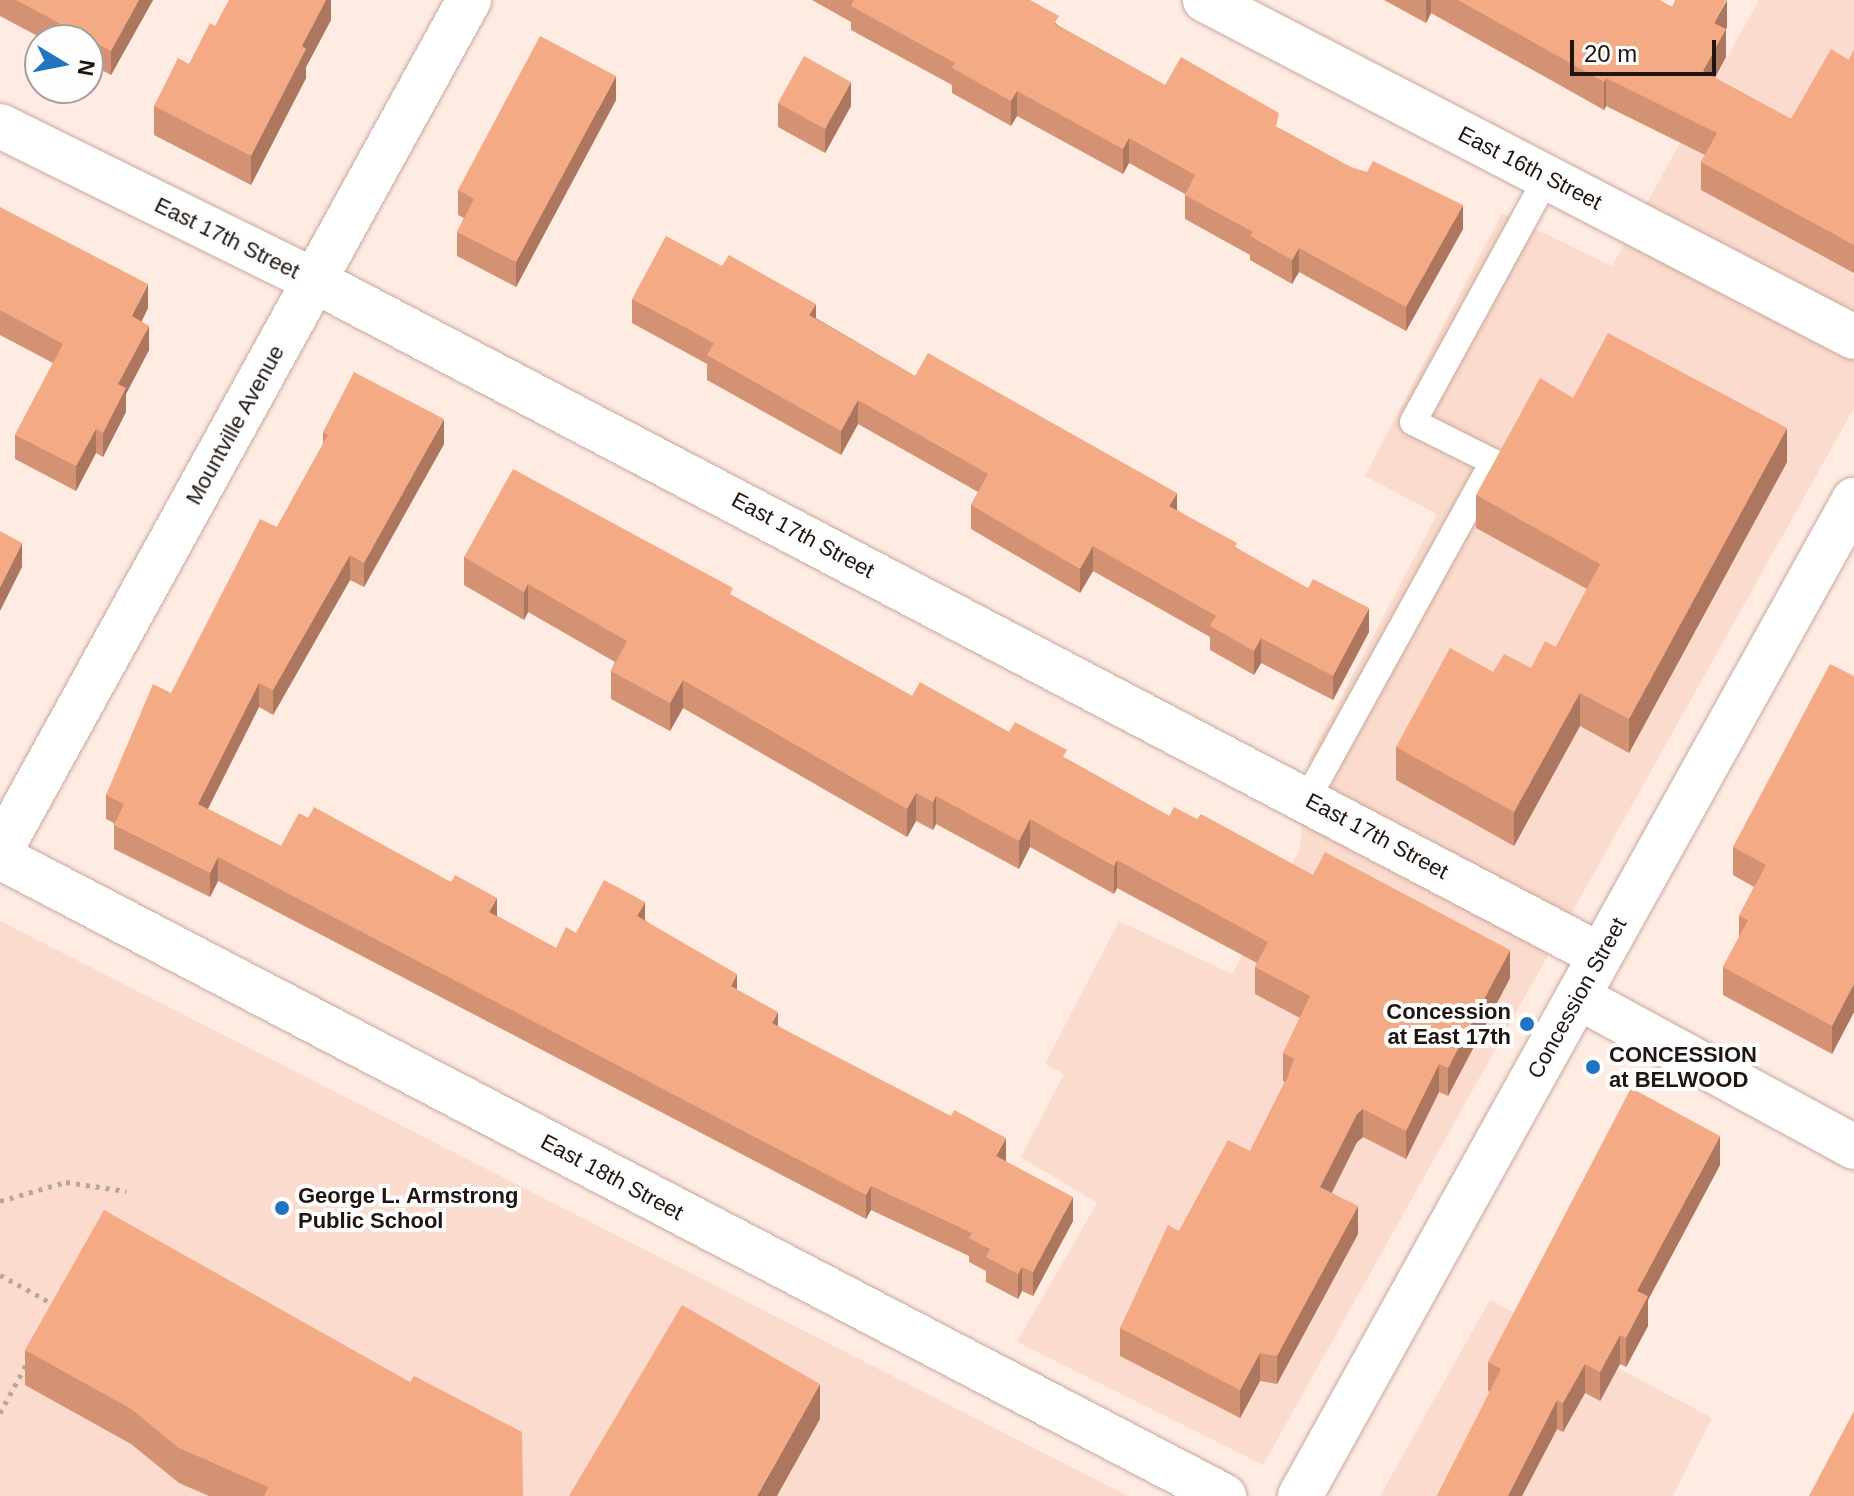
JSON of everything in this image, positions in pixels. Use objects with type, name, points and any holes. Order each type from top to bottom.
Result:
[{"type":"street","name":"Mountville Avenue","points":[[0,851],[469,0]]},
{"type":"street","name":"East 16th Street","points":[[1205,0],[1854,337]]},
{"type":"street","name":"East 17th Street","points":[[0,126],[315,281],[1600,955]]},
{"type":"street","name":"Concession Street","points":[[1300,1496],[1854,500]]},
{"type":"street","name":"East 18th Street","points":[[0,857],[1224,1496]]},
{"type":"street","points":[[1578,997],[1854,1147]]},
{"type":"lane","points":[[1307,799],[1493,462],[1413,422],[1547,177]]},
{"type":"path","points":[[0,1201],[66,1182],[126,1191]]},
{"type":"path","points":[[0,1275],[67,1311]]},
{"type":"path","points":[[51,1320],[58,1306]]},
{"type":"path","points":[[0,1413],[29,1359]]},
{"type":"shaded area","points":[[1759,0],[1854,0],[1854,408],[1263,1465],[1017,1342],[1097,1203],[1021,1157],[1064,1074],[1045,1064],[1119,921],[1232,974],[1299,851],[1310,757],[1437,514],[1365,476],[1502,213],[1612,266]]},
{"type":"shaded area","name":"George L. Armstrong Public School","points":[[0,921],[1128,1496],[0,1496]]},
{"type":"shaded area","points":[[1490,1300],[1712,1418],[1673,1496],[1380,1496]]},
{"type":"building","points":[[16,0],[139,0],[111,51],[104,47],[104,24],[61,24]]},
{"type":"building","points":[[229,0],[326,0],[302,46],[306,49],[251,156],[154,106],[178,58],[189,64],[210,23],[215,26]]},
{"type":"building","points":[[854,0],[1030,0],[1059,16],[1054,24],[1165,85],[1181,57],[1279,113],[1276,127],[1351,167],[1367,172],[1373,161],[1463,205],[1406,307],[1299,248],[1292,260],[1250,236],[1253,232],[1185,195],[1195,175],[1129,138],[1123,149],[1017,91],[1011,101],[952,68],[955,63],[851,6]]},
{"type":"building","points":[[1458,0],[1659,0],[1672,7],[1675,0],[1726,0],[1714,23],[1726,29],[1703,71],[1791,119],[1831,49],[1849,60],[1854,50],[1854,245],[1701,162],[1717,133],[1606,78],[1604,82]]},
{"type":"building","points":[[540,36],[616,76],[516,262],[457,232],[474,199],[458,190]]},
{"type":"building","points":[[804,56],[851,82],[825,129],[778,103]]},
{"type":"building","points":[[0,207],[148,284],[132,316],[149,326],[118,384],[126,388],[103,433],[96,429],[76,466],[15,435],[63,344],[0,310]]},
{"type":"building","points":[[666,236],[722,266],[729,255],[816,304],[809,315],[915,376],[928,353],[1177,493],[1169,506],[1237,543],[1235,547],[1308,588],[1313,579],[1369,608],[1333,676],[1261,638],[1254,651],[1210,626],[1216,616],[1093,546],[1080,569],[971,505],[988,474],[858,400],[841,431],[707,355],[714,343],[632,299]]},
{"type":"building","points":[[1608,333],[1787,428],[1629,719],[1580,693],[1514,812],[1396,747],[1450,648],[1493,672],[1504,654],[1531,668],[1545,641],[1556,647],[1600,564],[1476,495],[1540,378],[1573,398]]},
{"type":"building","points":[[354,372],[444,419],[364,563],[350,555],[273,690],[259,683],[198,804],[281,846],[299,813],[308,818],[314,807],[451,882],[455,875],[497,898],[489,912],[556,948],[566,927],[576,933],[604,880],[645,902],[637,916],[737,974],[731,986],[778,1012],[772,1023],[951,1116],[954,1110],[1006,1138],[996,1156],[1073,1197],[1033,1272],[1022,1267],[1018,1274],[986,1257],[990,1249],[969,1238],[972,1233],[871,1186],[866,1195],[218,857],[210,873],[114,825],[124,804],[106,795],[153,684],[171,693],[260,519],[277,527],[328,435],[323,432]]},
{"type":"building","points":[[513,469],[733,588],[730,594],[912,696],[920,682],[1009,732],[1015,722],[1067,750],[1063,757],[1169,816],[1174,807],[1197,819],[1201,814],[1313,875],[1325,852],[1510,950],[1448,1068],[1439,1064],[1406,1131],[1363,1109],[1357,1114],[1320,1187],[1358,1206],[1277,1356],[1260,1353],[1240,1390],[1120,1328],[1168,1225],[1179,1231],[1228,1140],[1250,1151],[1287,1079],[1294,1059],[1283,1053],[1310,996],[1255,967],[1268,942],[1117,860],[1114,866],[1030,819],[1019,841],[936,796],[933,802],[916,793],[907,809],[683,680],[670,703],[611,671],[627,641],[528,584],[524,592],[464,557]]},
{"type":"building","points":[[0,531],[22,543],[0,587]]},
{"type":"building","points":[[1830,664],[1854,676],[1854,984],[1832,1026],[1723,967],[1748,920],[1739,916],[1766,865],[1733,847]]},
{"type":"building","points":[[1631,1088],[1720,1136],[1637,1291],[1648,1296],[1626,1338],[1620,1335],[1600,1372],[1585,1364],[1563,1403],[1557,1400],[1508,1496],[1437,1496],[1501,1369],[1488,1362]]},
{"type":"building","points":[[104,1210],[410,1382],[414,1376],[522,1432],[523,1496],[264,1496],[268,1487],[179,1448],[131,1409],[25,1350]]},
{"type":"building","points":[[682,1305],[820,1384],[757,1496],[569,1496]]},
{"type":"building","points":[[1854,1411],[1854,1496],[1809,1496]]},
{"type":"place","name":"Concession at East 17th","points":[[1527,1024]]},
{"type":"place","name":"CONCESSION at BELWOOD","points":[[1593,1067]]},
{"type":"place","name":"George L. Armstrong Public School","points":[[282,1208]]}]
